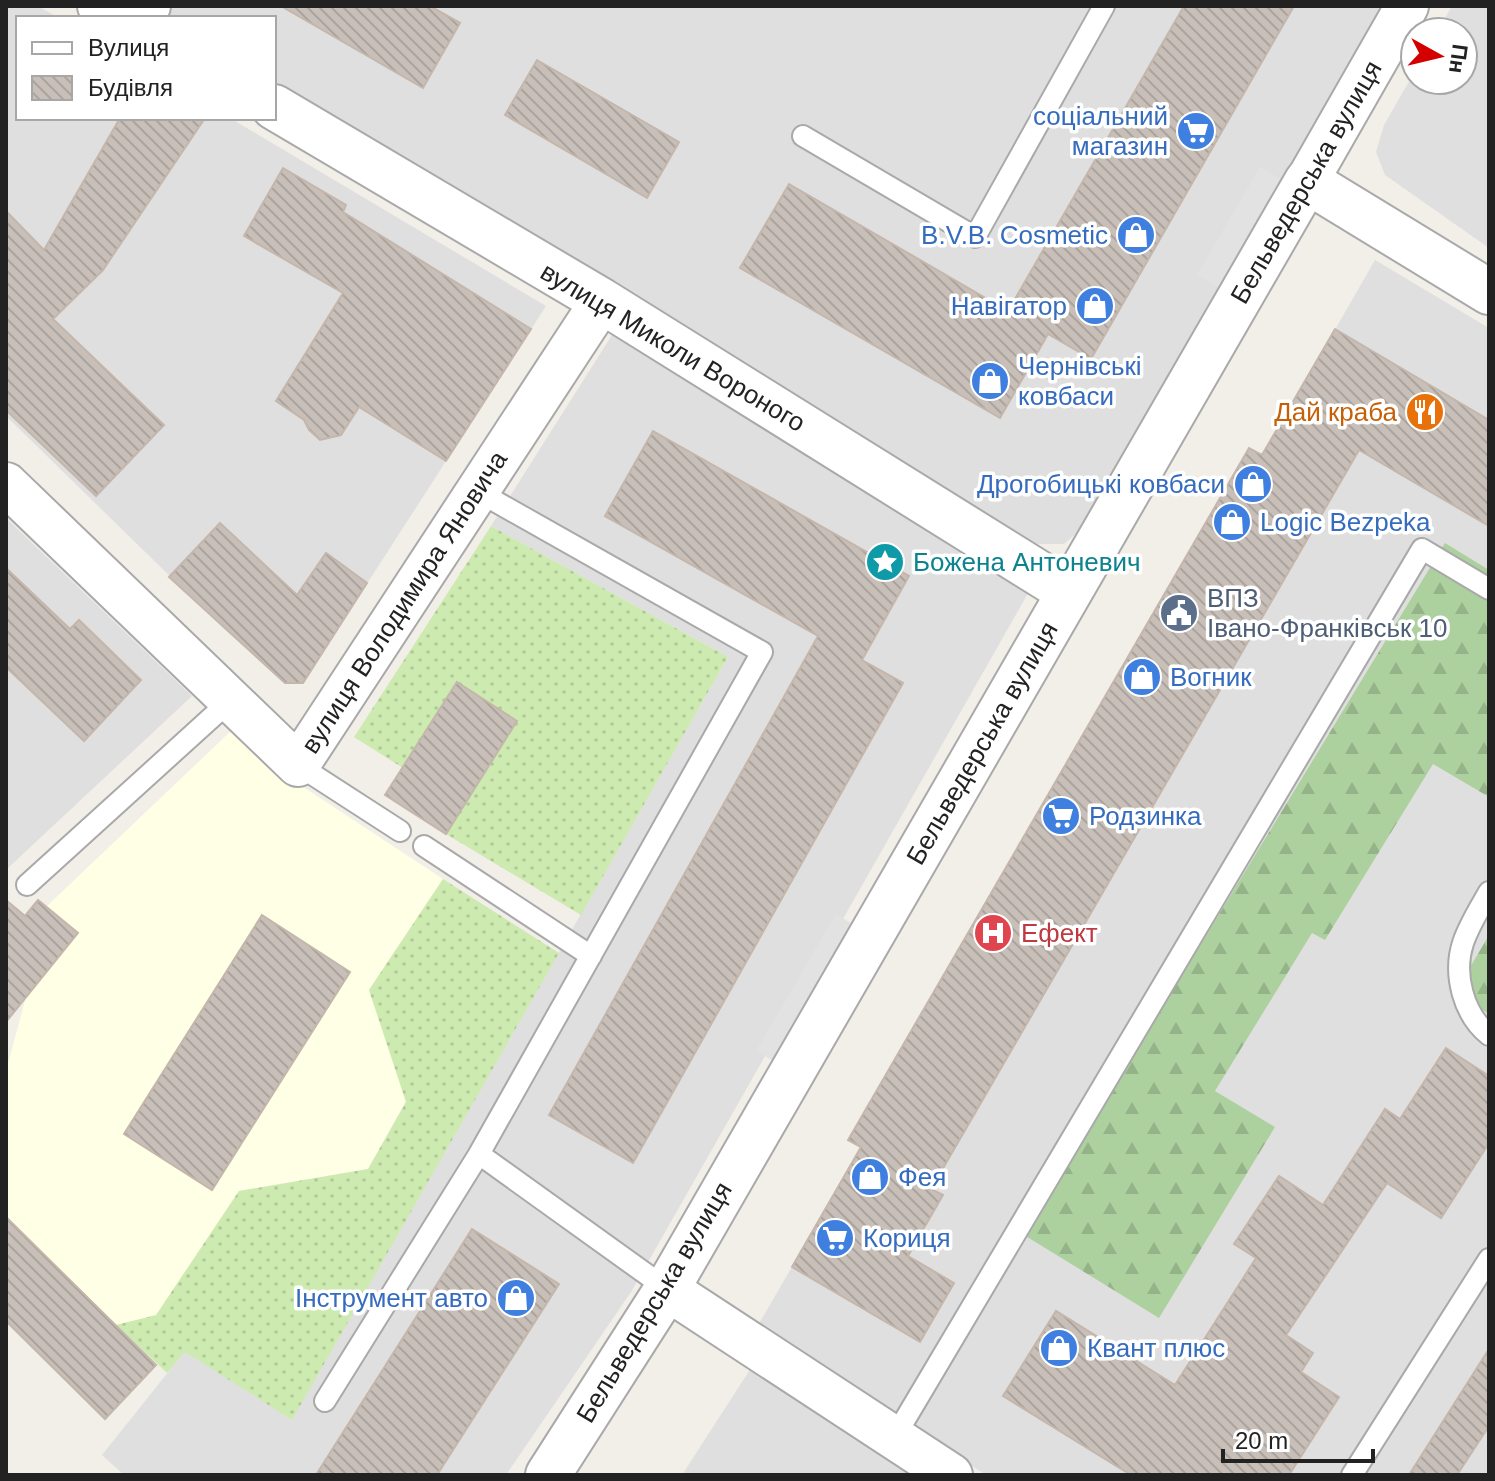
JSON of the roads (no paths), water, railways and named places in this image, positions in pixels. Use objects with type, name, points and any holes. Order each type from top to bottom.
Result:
[{"type":"street","points":[[100,6],[118,16]]},
{"type":"street","name":"Бельведерська вулиця","points":[[548,1475],[667,1289],[1407,6]]},
{"type":"street","name":"вулиця Миколи Вороного","points":[[276,108],[602,301],[1069,592]]},
{"type":"street","points":[[1307,181],[1489,292]]},
{"type":"street","name":"вулиця Володимира Яновича","points":[[6,484],[298,765],[602,301]]},
{"type":"street","points":[[667,1289],[951,1475]]},
{"type":"lane","points":[[803,136],[975,237],[1104,6]]},
{"type":"lane","points":[[325,1401],[479,1154],[762,652],[477,491]]},
{"type":"lane","points":[[894,1438],[1422,549],[1489,589]]},
{"type":"lane","points":[[27,885],[232,699]]},
{"type":"lane","points":[[298,765],[400,831]]},
{"type":"lane","points":[[424,846],[591,956]]},
{"type":"lane","points":[[1489,892],[1463,943],[1459,966],[1462,990],[1470,1012],[1489,1035]]},
{"type":"lane","points":[[479,1154],[667,1289]]},
{"type":"lane","points":[[1352,1475],[1489,1259]]},
{"type":"place","name":"соціальний магазин","points":[[1196,131]]},
{"type":"place","name":"B.V.B. Cosmetic","points":[[1136,235]]},
{"type":"place","name":"Навігатор","points":[[1095,306]]},
{"type":"place","name":"Чернівські ковбаси","points":[[990,381]]},
{"type":"place","name":"Дай краба","points":[[1425,412]]},
{"type":"place","name":"Дрогобицькі ковбаси","points":[[1253,484]]},
{"type":"place","name":"Logic Bezpeka","points":[[1232,522]]},
{"type":"place","name":"Божена Антоневич","points":[[885,562]]},
{"type":"place","name":"ВПЗ Івано-Франківськ 10","points":[[1179,613]]},
{"type":"place","name":"Вогник","points":[[1142,677]]},
{"type":"place","name":"Родзинка","points":[[1061,816]]},
{"type":"place","name":"Ефект","points":[[993,933]]},
{"type":"place","name":"Фея","points":[[870,1177]]},
{"type":"place","name":"Кориця","points":[[835,1238]]},
{"type":"place","name":"Інструмент авто","points":[[516,1298]]},
{"type":"place","name":"Квант плюс","points":[[1059,1348]]}]
